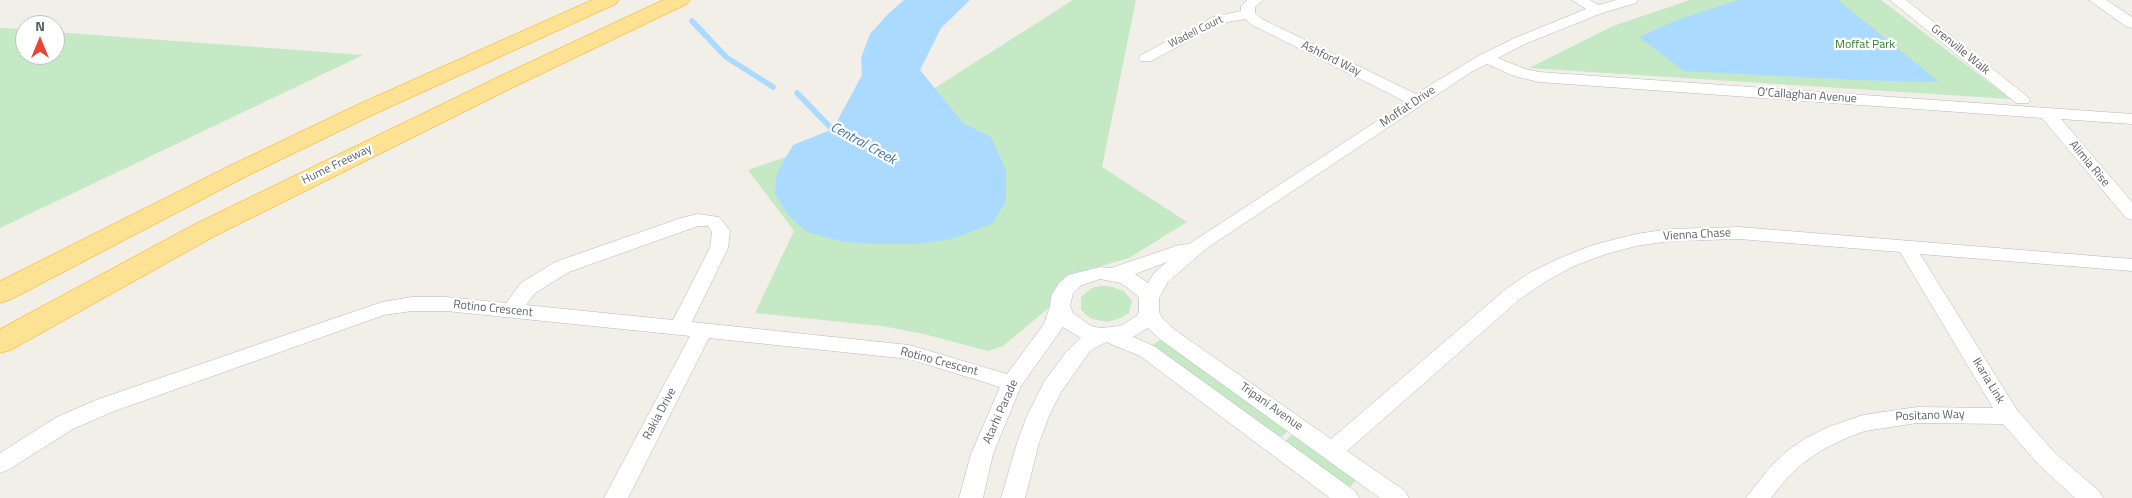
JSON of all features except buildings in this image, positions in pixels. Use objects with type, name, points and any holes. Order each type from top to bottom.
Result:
[{"type":"highway","points":[[0,293],[238,171],[369,108],[609,0]]},
{"type":"highway","name":"Hume Freeway","points":[[0,342],[214,226],[506,82],[680,0]]},
{"type":"street","points":[[1248,14],[1248,6],[1256,0]]},
{"type":"street","points":[[1579,0],[1597,10]]},
{"type":"street","name":"Moffat Drive","points":[[1149,305],[1165,274],[1200,244],[1417,101],[1485,58],[1520,41],[1597,10],[1631,0]]},
{"type":"street","name":"Grenville Walk","points":[[1897,0],[2022,100]]},
{"type":"street","points":[[2096,0],[2132,24]]},
{"type":"street","name":"Wadell Court","points":[[1146,58],[1218,20],[1248,14]]},
{"type":"street","name":"Ashford Way","points":[[1248,14],[1257,22],[1417,101]]},
{"type":"street","name":"O'Callaghan Avenue","points":[[1485,58],[1520,73],[1540,77],[2132,120]]},
{"type":"street","name":"Alimia Rise","points":[[2047,113],[2132,214]]},
{"type":"street","points":[[511,310],[528,288],[562,266],[687,222],[698,220],[713,221],[721,231],[719,248],[679,328]]},
{"type":"street","name":"Vienna Chase","points":[[1332,451],[1514,294],[1538,276],[1566,262],[1600,249],[1636,240],[1706,233],[1794,236],[2132,265]]},
{"type":"street","name":"Moffat Drive","points":[[1114,274],[1200,244]]},
{"type":"street","name":"Ikaria Link","points":[[1906,246],[2009,416],[2047,459],[2091,498]]},
{"type":"street","points":[[1013,498],[1028,443],[1038,416],[1052,388],[1074,356],[1083,346],[1106,335],[1135,328],[1144,321],[1149,305],[1144,290],[1136,283],[1114,274],[1100,273],[1075,280],[1066,288],[1061,296],[1060,306],[1064,316],[1073,325],[1086,332],[1106,335],[1147,351],[1347,498]]},
{"type":"street","name":"Rotino Crescent","points":[[0,464],[44,435],[82,414],[382,309],[429,303],[909,352],[1012,383]]},
{"type":"street","name":"Tripani Avenue","points":[[1149,305],[1156,324],[1168,335],[1397,498]]},
{"type":"street","name":"Atarhi Parade","points":[[971,498],[982,454],[1012,383],[1053,326],[1060,306]]},
{"type":"street","name":"Rakia Drive","points":[[616,498],[703,330]]},
{"type":"street","name":"Positano Way","points":[[1758,498],[1778,473],[1795,457],[1836,432],[1863,423],[1917,415],[2009,416]]},
{"type":"green space","points":[[1073,0],[1136,0],[1102,167],[1187,222],[1129,258],[1069,275],[1052,305],[1003,346],[988,351],[924,334],[882,326],[755,313],[794,231],[748,170],[875,126]]},
{"type":"green space","name":"Moffat Park","points":[[1690,0],[1881,0],[2011,99],[1529,68],[1613,26]]},
{"type":"green space","points":[[0,28],[15,29],[15,65],[65,65],[65,33],[363,55],[0,228]]},
{"type":"green space","points":[[1109,286],[1124,291],[1132,301],[1129,313],[1108,322],[1092,319],[1085,314],[1081,309],[1081,297],[1092,288]]},
{"type":"green space","points":[[1164,337],[1288,431],[1280,438],[1150,347]]},
{"type":"green space","points":[[1292,435],[1356,480],[1349,488],[1285,441]]},
{"type":"water","points":[[904,0],[970,0],[941,28],[920,70],[963,123],[991,137],[1006,170],[1006,201],[992,224],[951,239],[919,244],[844,242],[807,232],[789,216],[775,194],[777,173],[793,145],[833,129],[862,75],[861,58],[870,34]]},
{"type":"water","points":[[1739,0],[1838,0],[1939,82],[1854,80],[1684,71],[1639,37],[1677,20]]},
{"type":"waterway","name":"Central Creek","points":[[692,21],[726,57],[773,87]]},
{"type":"waterway","name":"Central Creek","points":[[797,93],[833,130],[841,134]]}]
